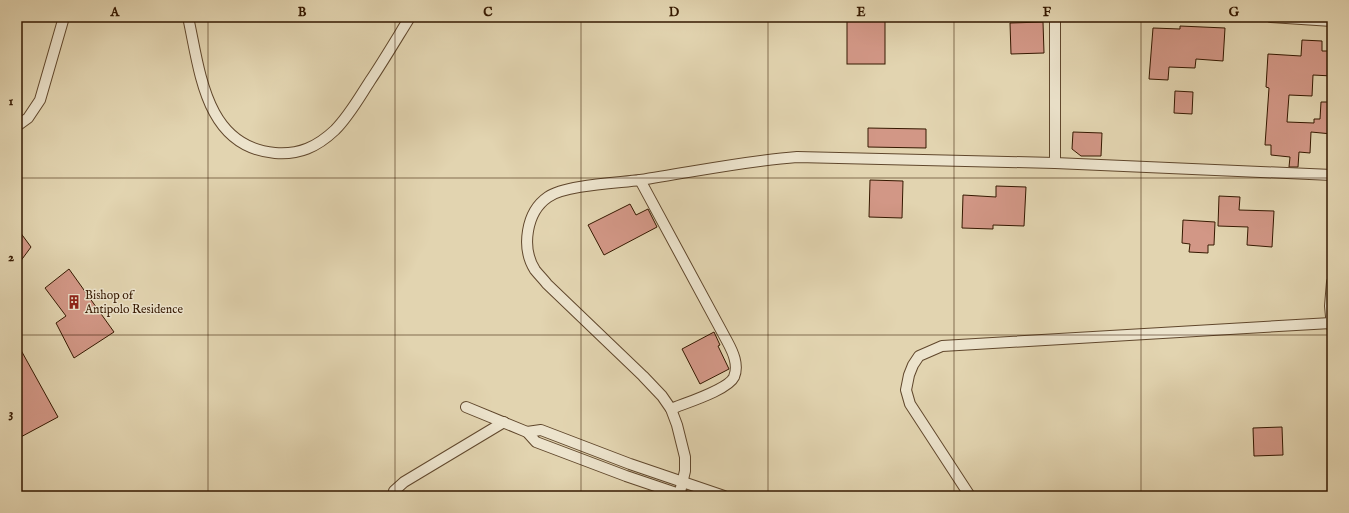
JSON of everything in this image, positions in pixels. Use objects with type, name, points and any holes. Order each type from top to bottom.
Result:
[{"type":"street","points":[[17,126],[28,118],[40,100],[64,17]]},
{"type":"street","points":[[188,17],[203,84],[210,106],[220,123],[247,146],[267,152],[287,154],[303,151],[320,142],[350,114],[410,17]]},
{"type":"street","points":[[1055,17],[1055,163]]},
{"type":"street","points":[[1271,17],[1332,21]]},
{"type":"street","points":[[466,407],[527,432],[536,442],[681,495],[685,472],[685,457],[677,425],[671,409],[662,396],[643,376],[535,270],[529,256],[526,239],[530,220],[538,205],[549,196],[564,190],[640,180],[767,159],[797,157],[1055,163],[1332,175]]},
{"type":"street","points":[[640,180],[727,341],[733,353],[736,367],[734,376],[729,383],[719,389],[671,409]]},
{"type":"street","points":[[970,496],[910,404],[906,390],[909,375],[919,356],[942,346],[1332,325],[1330,306],[1332,282]]},
{"type":"street","points":[[393,496],[394,492],[404,482],[504,422]]},
{"type":"street","points":[[527,432],[541,430],[630,464],[724,496]]},
{"type":"building","points":[[847,17],[885,17],[885,64],[847,64]]},
{"type":"building","points":[[1043,22],[1044,53],[1011,54],[1010,23]]},
{"type":"building","points":[[1180,26],[1225,28],[1223,61],[1196,59],[1195,68],[1169,67],[1168,80],[1149,79],[1153,28],[1180,29]]},
{"type":"building","points":[[1302,40],[1322,41],[1322,51],[1332,51],[1332,76],[1313,75],[1312,96],[1289,95],[1287,122],[1314,123],[1314,119],[1320,119],[1321,102],[1332,102],[1332,134],[1311,132],[1310,153],[1299,152],[1298,167],[1289,167],[1290,157],[1271,155],[1271,145],[1265,145],[1269,88],[1266,87],[1268,54],[1301,56]]},
{"type":"building","points":[[1175,91],[1193,92],[1192,114],[1174,113]]},
{"type":"building","points":[[868,128],[926,129],[926,148],[868,147]]},
{"type":"building","points":[[1073,132],[1102,133],[1101,156],[1081,156],[1072,149]]},
{"type":"building","points":[[870,180],[903,181],[902,218],[869,217]]},
{"type":"building","points":[[996,186],[1026,187],[1024,226],[993,225],[993,229],[962,228],[963,195],[996,197]]},
{"type":"building","points":[[1219,196],[1240,197],[1239,210],[1274,211],[1272,247],[1247,245],[1248,227],[1218,226]]},
{"type":"building","points":[[630,204],[636,215],[648,209],[657,227],[604,255],[588,225]]},
{"type":"building","points":[[1183,220],[1215,222],[1214,245],[1208,245],[1208,253],[1189,252],[1190,244],[1182,243]]},
{"type":"building","points":[[17,228],[31,247],[17,266]]},
{"type":"building","name":"Bishop of Antipolo Residence","points":[[69,269],[114,332],[74,358],[56,323],[66,316],[45,288]]},
{"type":"building","points":[[714,332],[720,345],[718,346],[729,369],[700,384],[682,349]]},
{"type":"building","points":[[17,343],[58,417],[17,439]]},
{"type":"building","points":[[1282,427],[1283,455],[1254,456],[1253,428]]},
{"type":"place","name":"Bishop of Antipolo Residence","points":[[74,302]]}]
